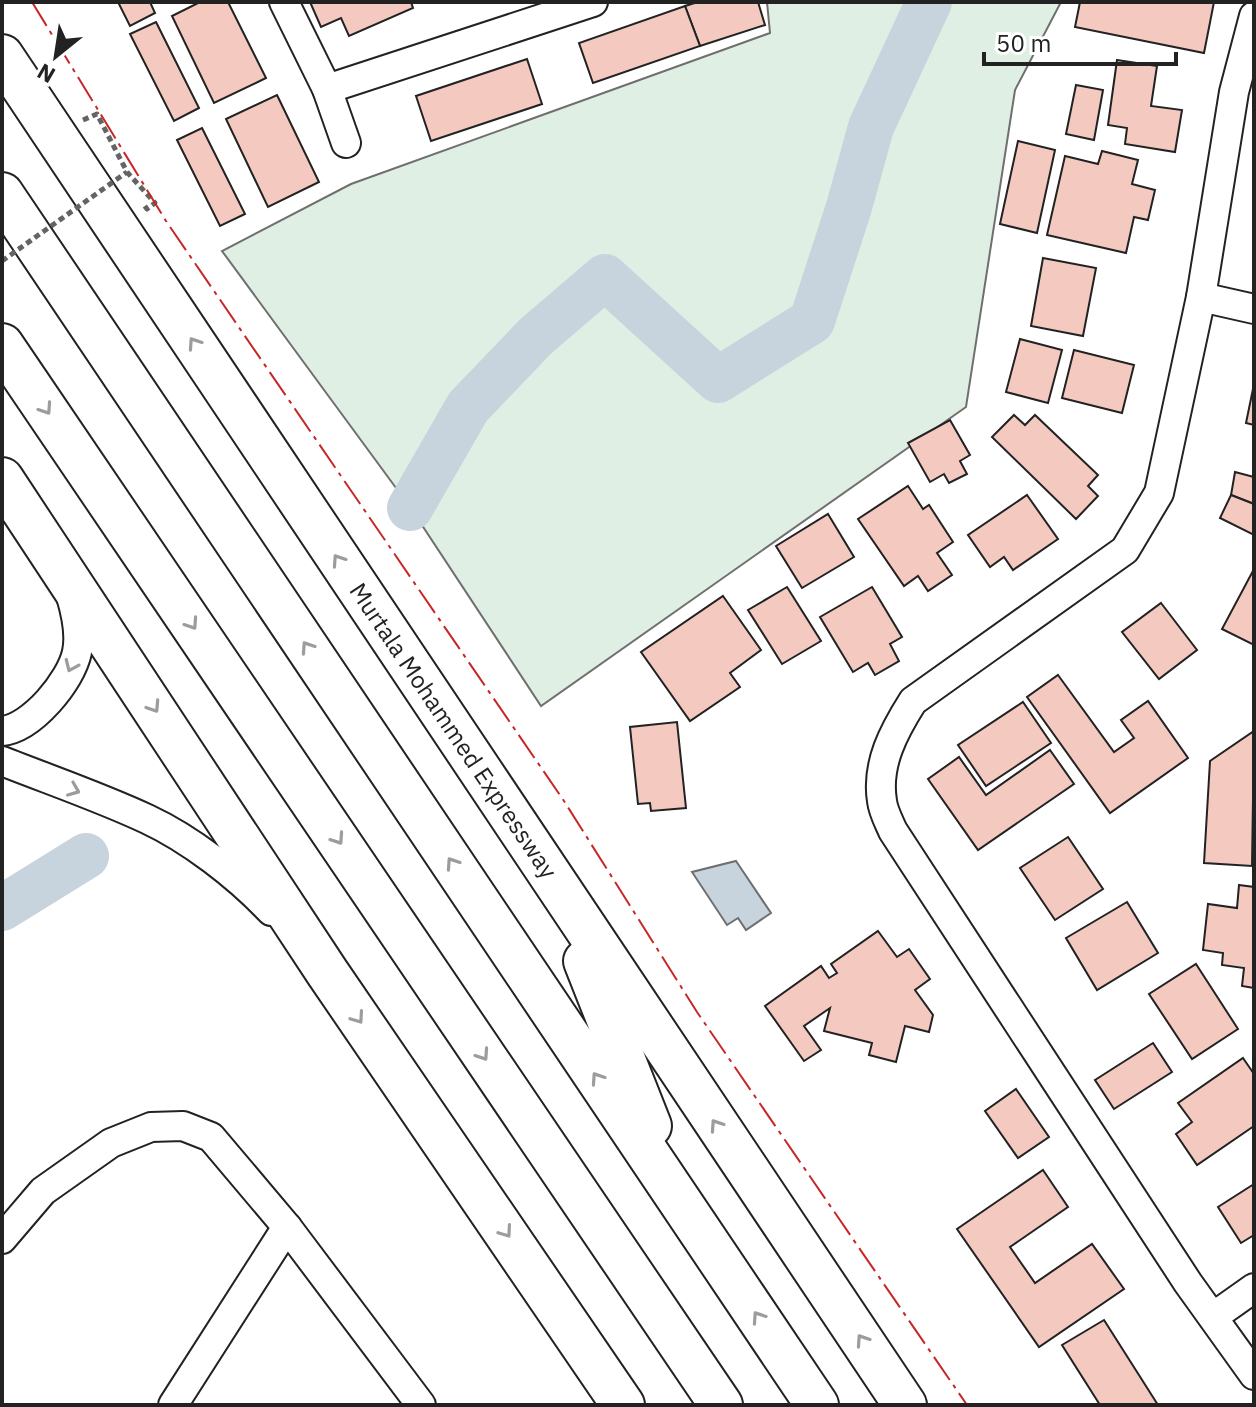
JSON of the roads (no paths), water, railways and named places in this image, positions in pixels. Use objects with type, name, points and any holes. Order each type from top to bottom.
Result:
[{"type":"highway","name":"Murtala Mohammed Expressway","points":[[2,56],[905,1405]]},
{"type":"highway","points":[[2,194],[817,1405]]},
{"type":"highway","points":[[2,345],[721,1405]]},
{"type":"highway","points":[[2,479],[327,972],[623,1405]]},
{"type":"highway","points":[[555,884],[680,1201]]},
{"type":"street","points":[[284,2],[327,89],[346,143]]},
{"type":"street","points":[[327,89],[593,2]]},
{"type":"street","points":[[1254,16],[1234,92],[1201,297],[1159,493],[1125,550],[913,701],[891,737],[882,771],[882,802],[893,831],[1254,1375]]},
{"type":"street","points":[[1201,297],[1254,309]]},
{"type":"street","points":[[2,731],[12,730],[52,698],[77,652],[78,618],[60,565]]},
{"type":"street","points":[[2,761],[148,819],[205,854],[253,892],[327,972]]},
{"type":"street","points":[[2,1239],[43,1191],[111,1143],[151,1127],[183,1126],[211,1137],[287,1227],[421,1405]]},
{"type":"street","points":[[173,1405],[287,1227]]},
{"type":"street","points":[[1213,1317],[1254,1288]]},
{"type":"waterway","points":[[410,508],[468,407],[536,336],[605,277],[718,380],[812,321],[871,127],[929,2]]},
{"type":"waterway","points":[[2,908],[86,856]]}]
